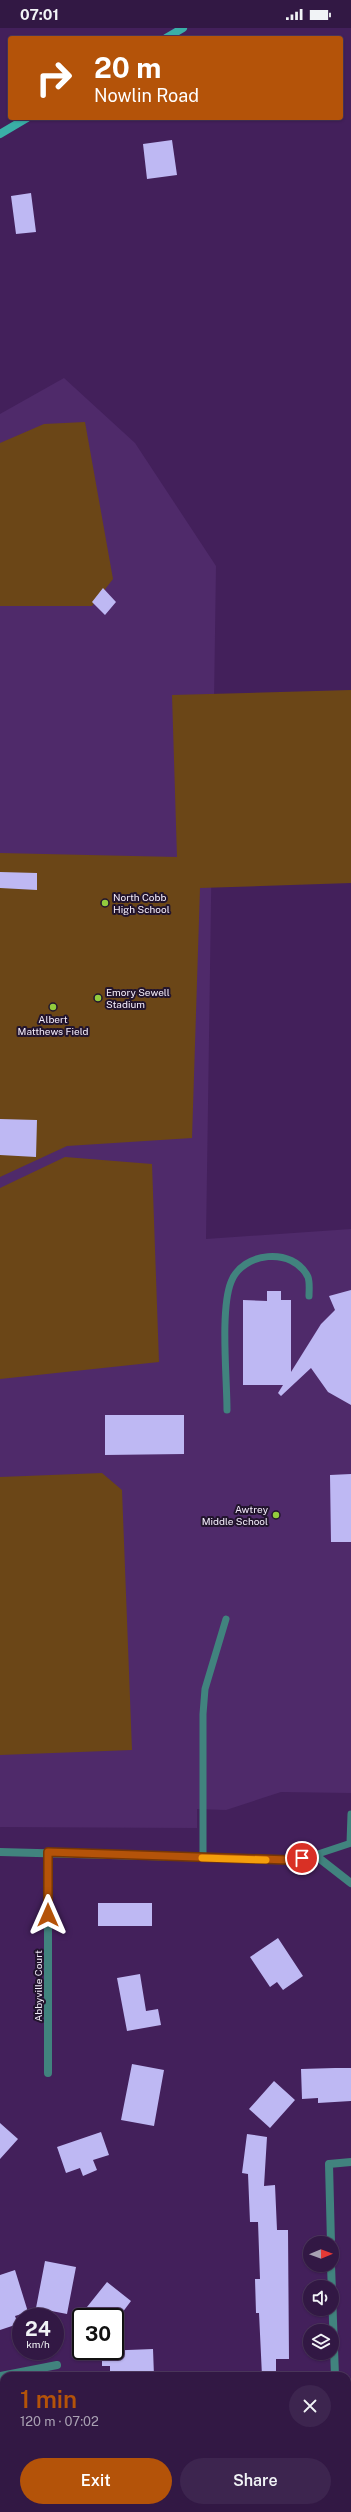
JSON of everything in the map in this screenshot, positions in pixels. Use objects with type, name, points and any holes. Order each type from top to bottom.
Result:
[{"type":"main road","points":[[169,36],[183,28]]},
{"type":"main road","points":[[0,134],[24,120]]},
{"type":"street","points":[[0,1852],[48,1852],[288,1860],[315,1854],[351,1883]]},
{"type":"street","name":"Abbyville Court","points":[[48,1852],[48,2073]]},
{"type":"street","points":[[331,2236],[329,2164],[351,2162]]},
{"type":"street","points":[[332,2272],[335,2372]]},
{"type":"street","points":[[21,2372],[57,2365]]},
{"type":"lane","points":[[227,1410],[227,1296],[233,1276],[251,1261],[266,1256],[283,1258],[294,1263],[305,1273],[309,1279],[309,1296]]},
{"type":"lane","points":[[203,1858],[203,1708],[205,1689],[226,1619]]},
{"type":"lane","points":[[315,1854],[350,1843],[351,1814]]},
{"type":"shaded area","name":"North Cobb High School","points":[[64,378],[135,443],[216,566],[206,1239],[351,1229],[351,1793],[281,1792],[226,1810],[197,1809],[197,1828],[0,1827],[0,414]]},
{"type":"shaded area","points":[[85,422],[113,579],[92,606],[0,606],[0,443],[44,424]]},
{"type":"shaded area","name":"Emory Sewell Stadium","points":[[351,690],[351,883],[200,888],[192,1138],[67,1146],[0,1177],[0,853],[177,857],[172,695]]},
{"type":"shaded area","points":[[65,1157],[152,1164],[159,1362],[0,1379],[0,1188]]},
{"type":"shaded area","points":[[102,1473],[122,1490],[132,1750],[0,1755],[0,1477]]},
{"type":"building","points":[[172,140],[177,175],[147,179],[143,144]]},
{"type":"building","points":[[31,193],[36,232],[16,234],[11,196]]},
{"type":"building","points":[[103,588],[116,602],[105,615],[92,602]]},
{"type":"building","points":[[0,872],[37,873],[37,890],[0,888]]},
{"type":"building","points":[[0,1119],[37,1120],[36,1157],[0,1155]]},
{"type":"building","points":[[351,1290],[351,1405],[328,1392],[311,1368],[281,1396],[278,1393],[283,1385],[243,1385],[243,1300],[267,1301],[267,1291],[281,1291],[281,1300],[291,1300],[291,1372],[321,1324],[335,1310],[329,1296]]},
{"type":"building","points":[[105,1415],[184,1415],[184,1454],[105,1455]]},
{"type":"building","points":[[351,1474],[351,1542],[331,1542],[330,1475]]},
{"type":"building","points":[[98,1903],[152,1903],[152,1926],[98,1926]]},
{"type":"building","points":[[278,1938],[303,1976],[283,1990],[277,1982],[270,1987],[250,1957]]},
{"type":"building","points":[[140,1974],[146,2011],[158,2009],[161,2025],[127,2031],[117,1978]]},
{"type":"building","points":[[132,2064],[164,2070],[154,2126],[121,2120]]},
{"type":"building","points":[[351,2068],[351,2101],[318,2103],[318,2098],[302,2099],[301,2069]]},
{"type":"building","points":[[274,2081],[295,2100],[270,2128],[249,2109]]},
{"type":"building","points":[[0,2123],[18,2139],[0,2159]]},
{"type":"building","points":[[101,2132],[109,2155],[93,2160],[97,2170],[83,2176],[80,2168],[66,2173],[57,2147]]},
{"type":"building","points":[[247,2134],[267,2137],[264,2186],[275,2185],[277,2230],[288,2230],[289,2359],[276,2359],[276,2372],[262,2372],[259,2313],[256,2313],[255,2279],[260,2279],[258,2222],[250,2222],[248,2174],[242,2173]]},
{"type":"building","points":[[45,2261],[76,2267],[67,2314],[64,2313],[64,2308],[36,2308]]},
{"type":"building","points":[[15,2270],[27,2308],[12,2308],[12,2326],[0,2330],[0,2275]]},
{"type":"building","points":[[107,2282],[131,2301],[124,2310],[124,2308],[86,2308]]},
{"type":"building","points":[[153,2349],[154,2372],[110,2372],[110,2366],[102,2366],[102,2360],[124,2360],[124,2350]]},
{"type":"slow traffic","points":[[202,1858],[266,1860]]},
{"type":"place","name":"North Cobb High School","points":[[105,903]]},
{"type":"place","name":"Emory Sewell Stadium","points":[[98,998]]},
{"type":"place","name":"Albert Matthews Field","points":[[53,1007]]},
{"type":"place","name":"Awtrey Middle School","points":[[276,1515]]},
{"type":"route","points":[[48,1915],[48,1852],[203,1858],[288,1860],[302,1858]]}]
